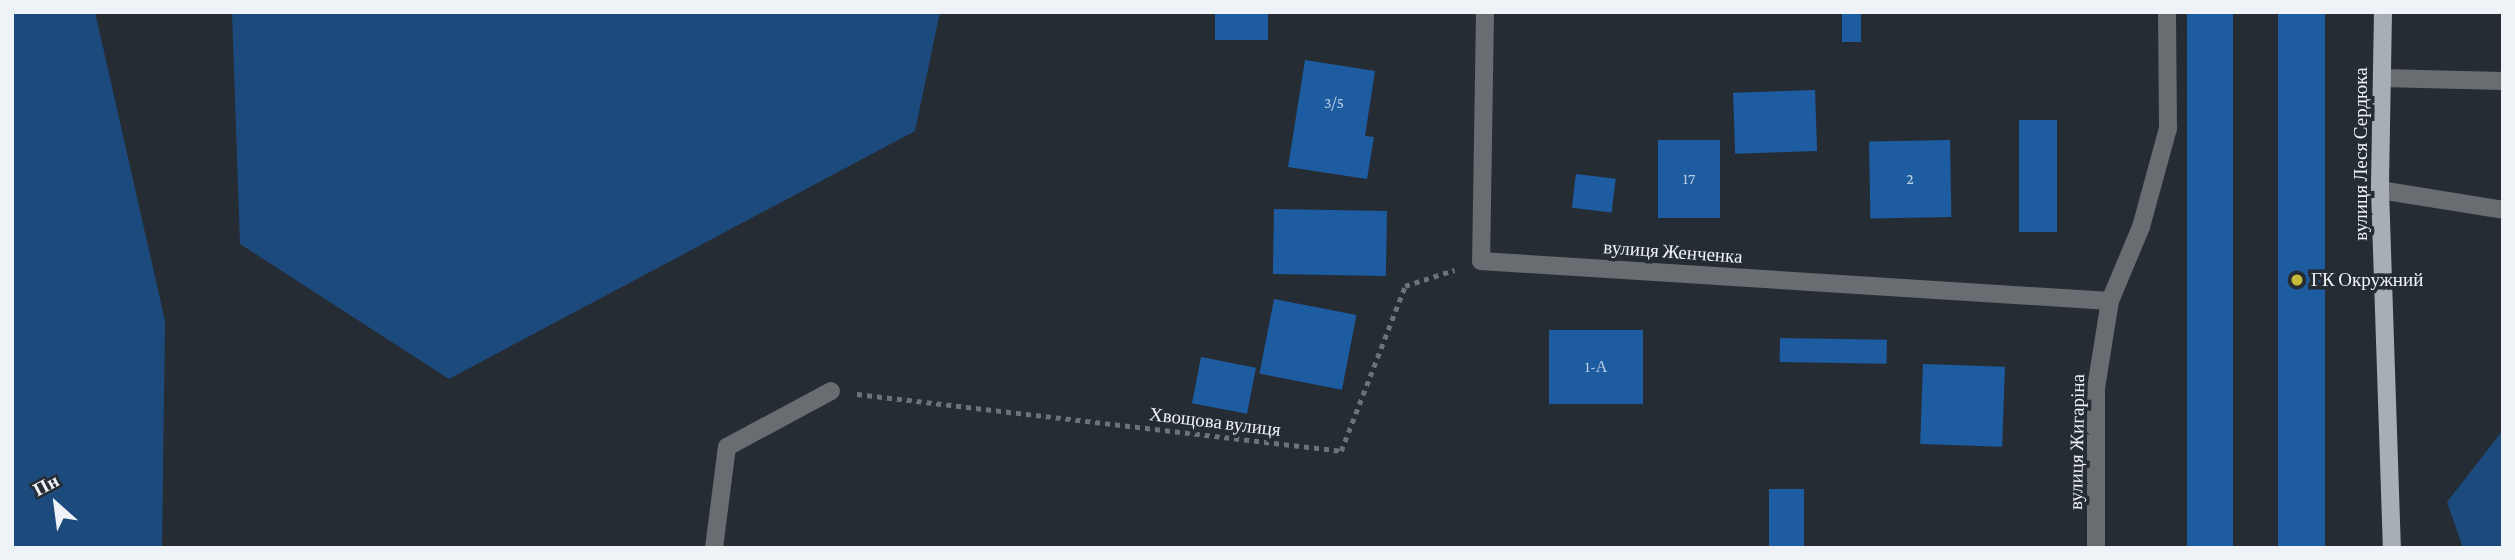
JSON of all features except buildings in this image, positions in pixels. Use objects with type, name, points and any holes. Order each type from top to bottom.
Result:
[{"type":"main road","name":"вулиця Леся Сердюка","points":[[2383,12],[2380,190],[2392,548]]},
{"type":"street","points":[[1481,261],[1485,12]]},
{"type":"street","name":"вулиця Жигаріна","points":[[2096,548],[2096,388],[2110,301],[2141,227],[2168,128],[2166,12]]},
{"type":"street","points":[[2382,78],[2503,81]]},
{"type":"street","points":[[2380,190],[2503,210]]},
{"type":"street","name":"вулиця Женченка","points":[[1481,261],[2110,301]]},
{"type":"street","points":[[714,548],[727,447],[831,391]]},
{"type":"path","name":"Хвощова вулиця","points":[[831,391],[1341,451],[1405,286],[1481,261]]},
{"type":"shaded area","points":[[12,12],[95,12],[165,321],[162,548],[12,548]]},
{"type":"shaded area","points":[[232,12],[940,12],[915,131],[449,379],[240,244]]},
{"type":"shaded area","points":[[2503,430],[2503,548],[2463,548],[2447,502]]},
{"type":"place","name":"ГК Окружний","points":[[2297,280]]}]
